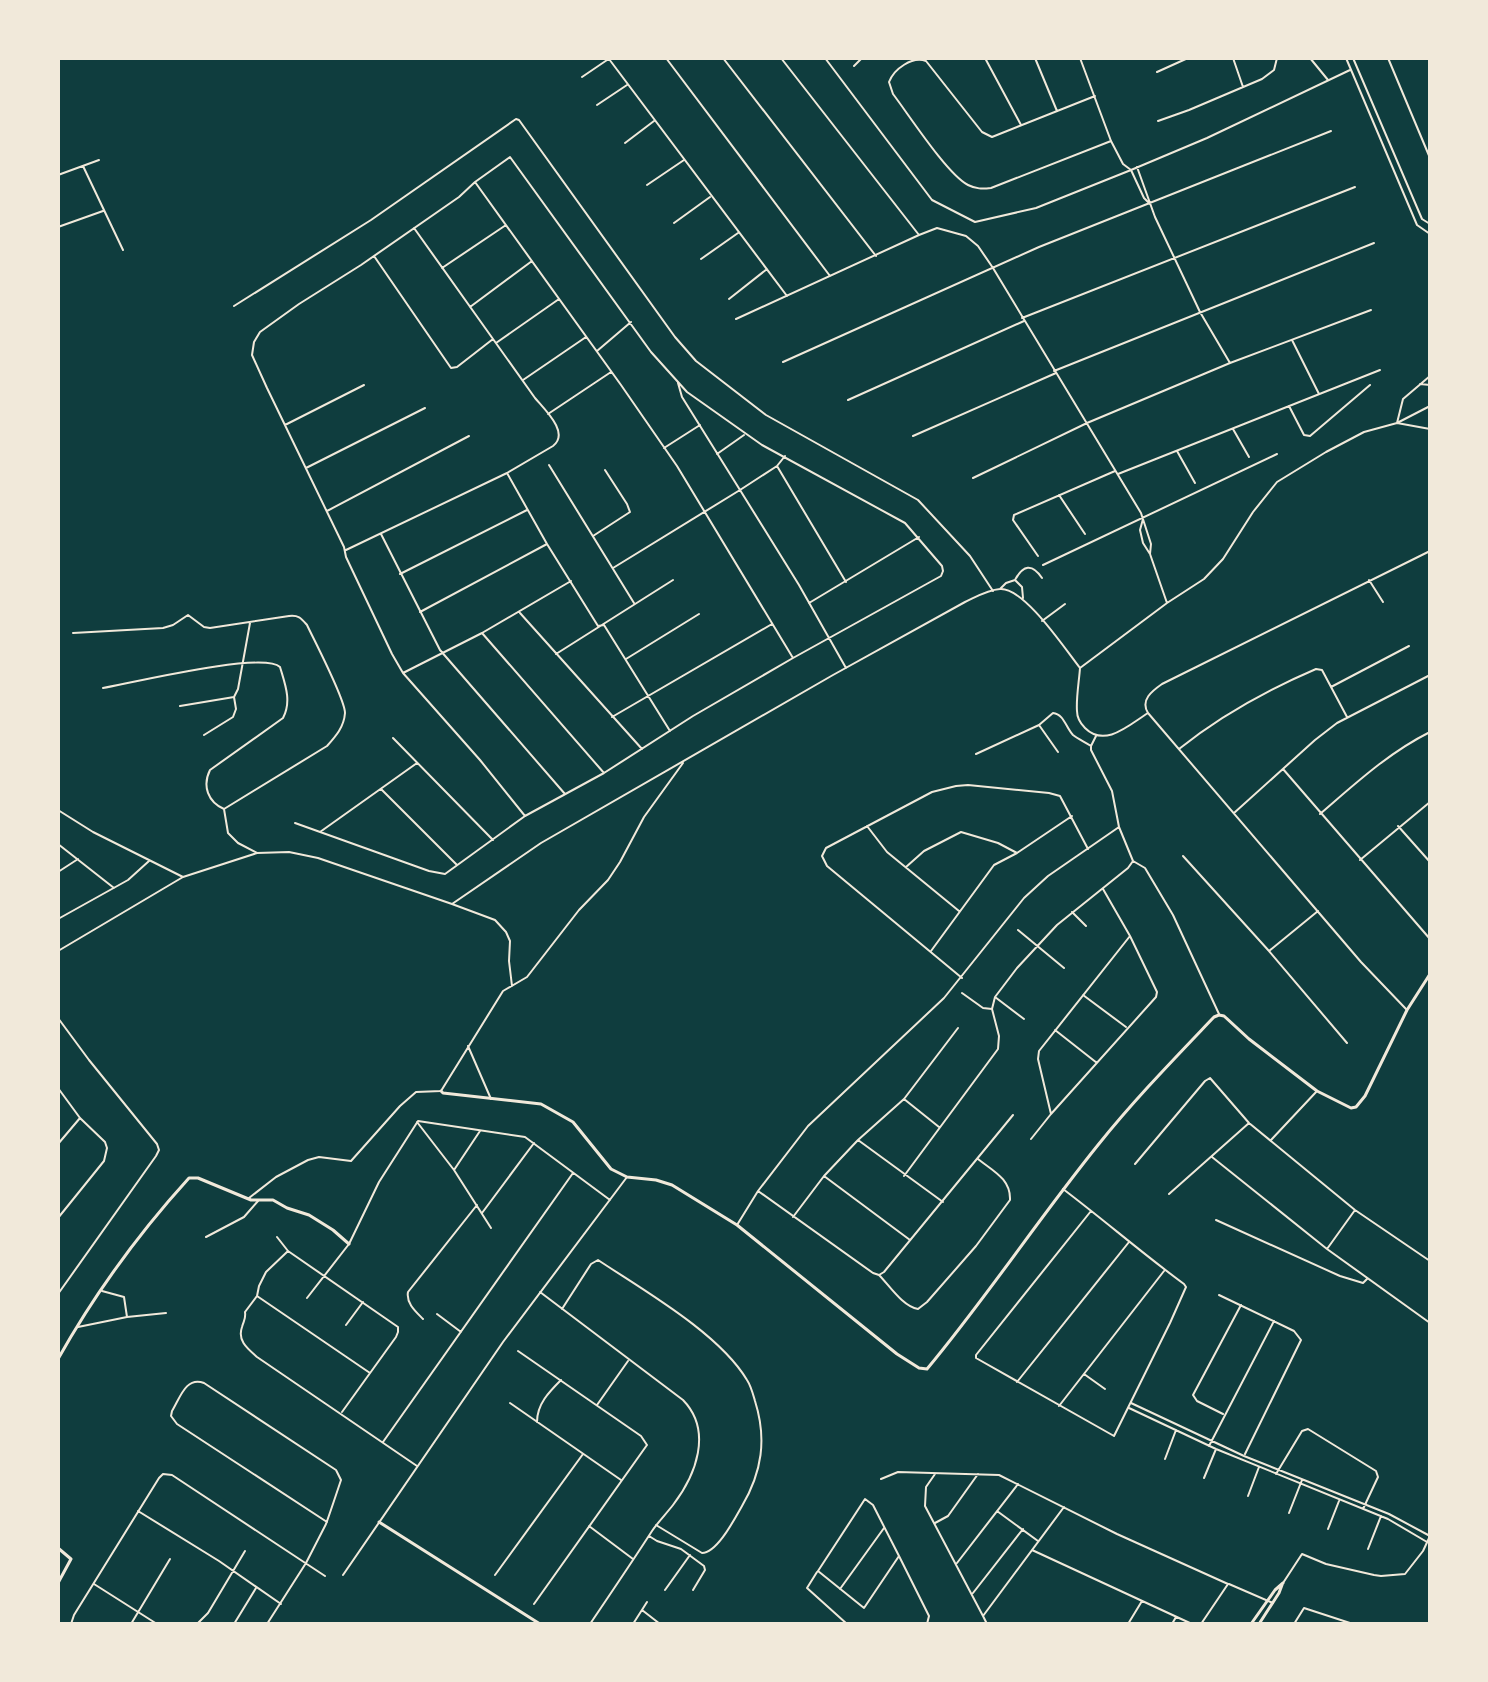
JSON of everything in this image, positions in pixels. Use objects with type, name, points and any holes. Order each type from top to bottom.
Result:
[{"type":"street","points":[[666,58],[830,276]]},
{"type":"street","points":[[723,58],[876,256]]},
{"type":"street","points":[[781,58],[919,235]]},
{"type":"street","points":[[825,58],[932,200],[975,222],[1036,208],[1131,170],[1207,138],[1350,70]]},
{"type":"street","points":[[854,66],[862,58]]},
{"type":"street","points":[[985,58],[1021,124]]},
{"type":"street","points":[[1035,58],[1057,111]]},
{"type":"street","points":[[1080,58],[1122,164],[1131,170],[1144,198],[1150,204]]},
{"type":"street","points":[[1157,72],[1188,58]]},
{"type":"street","points":[[1233,58],[1243,87]]},
{"type":"street","points":[[1158,121],[1181,114],[1269,75],[1274,70],[1278,58]]},
{"type":"street","points":[[1310,58],[1328,80]]},
{"type":"street","points":[[1346,58],[1417,225],[1430,234]]},
{"type":"street","points":[[1353,58],[1422,219],[1430,224]]},
{"type":"street","points":[[1388,58],[1430,159]]},
{"type":"street","points":[[582,77],[609,59],[787,296]]},
{"type":"street","points":[[1095,96],[1021,124],[997,136],[988,135],[975,123],[930,63],[922,59],[912,60],[891,78],[890,87],[940,157],[963,182],[976,188],[991,188],[1111,141]]},
{"type":"street","points":[[597,105],[627,84]]},
{"type":"street","points":[[234,306],[371,220],[516,119],[519,120],[675,337],[696,361],[766,415],[918,500],[979,566],[993,591]]},
{"type":"street","points":[[625,143],[654,120]]},
{"type":"street","points":[[783,362],[1039,247],[1331,131]]},
{"type":"street","points":[[294,823],[439,874],[445,874],[525,816],[604,773],[793,658],[941,576],[943,571],[942,566],[905,523],[795,464],[745,434],[687,392],[651,352],[510,157],[475,182],[459,197],[299,304],[256,336],[252,354],[346,550],[346,556],[383,635],[404,674],[480,760],[525,816]]},
{"type":"street","points":[[58,175],[99,160]]},
{"type":"street","points":[[647,185],[684,160]]},
{"type":"street","points":[[83,166],[123,250]]},
{"type":"street","points":[[1137,167],[1150,204],[1200,312],[1230,363]]},
{"type":"street","points":[[475,182],[664,448],[793,658]]},
{"type":"street","points":[[848,400],[1023,320],[1175,257],[1355,187]]},
{"type":"street","points":[[674,223],[711,196]]},
{"type":"street","points":[[58,227],[103,211]]},
{"type":"street","points":[[442,268],[506,225]]},
{"type":"street","points":[[346,550],[507,473],[559,442],[559,430],[549,414],[414,228]]},
{"type":"street","points":[[736,319],[938,228],[966,236],[978,246],[993,268],[1116,470],[1143,519],[1151,544],[1150,554]]},
{"type":"street","points":[[701,259],[739,232]]},
{"type":"street","points":[[913,436],[1055,372],[1374,243]]},
{"type":"street","points":[[374,255],[451,368],[457,367],[493,339]]},
{"type":"street","points":[[470,307],[532,261]]},
{"type":"street","points":[[729,299],[767,269]]},
{"type":"street","points":[[496,343],[559,299]]},
{"type":"street","points":[[973,478],[1086,423],[1230,363],[1371,310]]},
{"type":"street","points":[[597,351],[631,322]]},
{"type":"street","points":[[523,380],[586,337]]},
{"type":"street","points":[[1293,340],[1319,395]]},
{"type":"street","points":[[1118,474],[1380,370]]},
{"type":"street","points":[[549,414],[611,371]]},
{"type":"street","points":[[1396,423],[1403,399],[1430,376]]},
{"type":"street","points":[[678,382],[682,397],[809,603],[846,668]]},
{"type":"street","points":[[1420,384],[1430,385]]},
{"type":"street","points":[[285,425],[364,385]]},
{"type":"street","points":[[1289,406],[1304,435],[1310,436],[1370,385]]},
{"type":"street","points":[[1080,668],[1167,603],[1204,579],[1215,568],[1253,512],[1277,482],[1364,432],[1396,423],[1430,406]]},
{"type":"street","points":[[306,468],[425,408]]},
{"type":"street","points":[[1396,423],[1430,429]]},
{"type":"street","points":[[664,448],[700,425]]},
{"type":"street","points":[[1233,429],[1249,457]]},
{"type":"street","points":[[717,454],[745,434]]},
{"type":"street","points":[[327,511],[469,436]]},
{"type":"street","points":[[1177,451],[1195,483]]},
{"type":"street","points":[[1043,566],[1277,454]]},
{"type":"street","points":[[613,568],[777,466],[785,456]]},
{"type":"street","points":[[549,465],[634,603]]},
{"type":"street","points":[[777,466],[846,582]]},
{"type":"street","points":[[593,536],[630,513],[627,504],[604,470]]},
{"type":"street","points":[[1038,556],[1013,517],[1014,515],[1116,470]]},
{"type":"street","points":[[507,473],[547,544],[598,626]]},
{"type":"street","points":[[1059,495],[1085,534]]},
{"type":"street","points":[[400,574],[527,510]]},
{"type":"street","points":[[1143,519],[1140,530],[1143,543],[1150,554],[1167,603]]},
{"type":"street","points":[[381,534],[436,645],[566,795]]},
{"type":"street","points":[[809,603],[919,537]]},
{"type":"street","points":[[420,612],[547,544]]},
{"type":"street","points":[[1407,1010],[1361,962],[1148,713],[1145,706],[1147,697],[1162,684],[1430,551]]},
{"type":"street","points":[[1000,589],[1006,583],[1015,580],[1021,570],[1027,568],[1037,571],[1042,578]]},
{"type":"street","points":[[556,654],[672,580]]},
{"type":"street","points":[[1015,580],[1022,587],[1023,598]]},
{"type":"street","points":[[1370,580],[1383,602]]},
{"type":"street","points":[[404,674],[571,582]]},
{"type":"street","points":[[452,904],[541,843],[965,602],[1000,589],[1011,590],[1023,598],[1080,668],[1077,715],[1082,726],[1096,736],[1107,736],[1117,733],[1148,713]]},
{"type":"street","points":[[1042,621],[1065,604]]},
{"type":"street","points":[[519,612],[642,749]]},
{"type":"street","points":[[626,660],[699,614]]},
{"type":"street","points":[[73,633],[163,628],[188,615],[204,627],[210,628],[296,615],[301,618],[307,625],[344,705],[343,725],[327,746],[224,809]]},
{"type":"street","points":[[204,735],[233,717],[236,709],[234,697],[238,690],[250,623]]},
{"type":"street","points":[[612,717],[772,624]]},
{"type":"street","points":[[598,626],[604,626],[670,731]]},
{"type":"street","points":[[482,633],[604,773]]},
{"type":"street","points":[[1331,687],[1409,646]]},
{"type":"street","points":[[103,688],[222,665],[276,664],[280,667],[288,696],[283,718],[210,770],[206,778],[205,787],[216,805],[224,809]]},
{"type":"street","points":[[1179,749],[1228,714],[1316,669],[1322,670],[1347,717]]},
{"type":"street","points":[[1234,813],[1315,740],[1347,717],[1430,675]]},
{"type":"street","points":[[180,706],[234,697]]},
{"type":"street","points":[[976,754],[1039,725],[1053,713],[1059,714],[1071,733],[1091,746]]},
{"type":"street","points":[[1039,725],[1058,752]]},
{"type":"street","points":[[1320,814],[1398,749],[1430,732]]},
{"type":"street","points":[[1096,736],[1091,750],[1112,792],[1119,827],[1133,861],[1145,868],[1173,915],[1219,1015]]},
{"type":"street","points":[[393,738],[493,840]]},
{"type":"street","points":[[441,1090],[503,991],[527,978],[579,910],[608,879],[620,862],[644,817],[684,761]]},
{"type":"street","points":[[320,832],[417,763]]},
{"type":"street","points":[[1283,769],[1430,939]]},
{"type":"street","points":[[962,978],[823,861],[823,851],[932,792],[956,786],[1055,794],[1064,801],[1088,849]]},
{"type":"street","points":[[381,789],[457,865]]},
{"type":"street","points":[[1360,860],[1398,826],[1430,802]]},
{"type":"street","points":[[224,809],[228,833],[238,843],[257,853]]},
{"type":"street","points":[[58,810],[93,832],[183,877]]},
{"type":"street","points":[[931,951],[994,866],[1072,816]]},
{"type":"street","points":[[867,826],[887,852],[959,911]]},
{"type":"street","points":[[1398,826],[1430,862]]},
{"type":"street","points":[[737,1225],[758,1191],[808,1126],[926,1016],[962,978],[1024,898],[1048,876],[1119,827]]},
{"type":"street","points":[[906,867],[924,851],[961,832],[998,843],[1017,853]]},
{"type":"street","points":[[58,844],[114,888]]},
{"type":"street","points":[[59,952],[183,877],[257,853],[289,852],[318,858],[495,920],[510,940],[508,961],[512,986]]},
{"type":"street","points":[[1183,856],[1269,951],[1347,1043]]},
{"type":"street","points":[[58,872],[78,859]]},
{"type":"street","points":[[58,919],[128,880],[149,861]]},
{"type":"street","points":[[904,1176],[998,1049],[999,1036],[992,1009],[995,997],[1037,945],[1072,912],[1128,868],[1133,861]]},
{"type":"street","points":[[1031,1139],[1156,997],[1157,992],[1130,936],[1103,889]]},
{"type":"street","points":[[1269,951],[1319,911]]},
{"type":"street","points":[[1072,912],[1086,926]]},
{"type":"street","points":[[1018,930],[1064,968]]},
{"type":"street","points":[[1051,1114],[1038,1055],[1055,1030],[1130,936]]},
{"type":"street","points":[[247,1199],[276,1177],[308,1160],[319,1157],[351,1161],[400,1106],[416,1092],[441,1090],[443,1093],[491,1100],[541,1104],[573,1122],[609,1168],[627,1177],[656,1180],[672,1185],[737,1225],[897,1354],[919,1368],[927,1369],[968,1318],[1063,1189],[1136,1099],[1214,1017],[1224,1016],[1249,1039],[1317,1091],[1351,1108],[1360,1104],[1407,1010],[1430,974]]},
{"type":"street","points":[[962,993],[983,1008],[992,1009]]},
{"type":"street","points":[[1083,995],[1127,1028]]},
{"type":"street","points":[[995,997],[1024,1019]]},
{"type":"street","points":[[58,1018],[157,1144],[159,1150],[58,1294]]},
{"type":"street","points":[[793,1216],[824,1176],[858,1140],[904,1099],[958,1028]]},
{"type":"street","points":[[1055,1030],[1097,1063]]},
{"type":"street","points":[[468,1046],[491,1100]]},
{"type":"street","points":[[1135,1164],[1210,1078],[1249,1123],[1355,1210],[1430,1261]]},
{"type":"street","points":[[58,1088],[80,1118],[105,1143],[106,1156],[58,1218]]},
{"type":"street","points":[[1270,1140],[1317,1091]]},
{"type":"street","points":[[904,1099],[940,1128]]},
{"type":"street","points":[[879,1275],[943,1202],[1013,1115]]},
{"type":"street","points":[[58,1144],[80,1118]]},
{"type":"street","points":[[417,1122],[525,1137],[610,1200]]},
{"type":"street","points":[[417,1122],[454,1170],[491,1228]]},
{"type":"street","points":[[307,1298],[349,1244],[379,1182],[417,1122]]},
{"type":"street","points":[[1169,1194],[1249,1123]]},
{"type":"street","points":[[454,1170],[480,1131]]},
{"type":"street","points":[[858,1140],[904,1176],[943,1202]]},
{"type":"street","points":[[482,1213],[534,1143]]},
{"type":"street","points":[[1212,1157],[1367,1279],[1430,1323]]},
{"type":"street","points":[[758,1191],[879,1275],[907,1304],[918,1309],[927,1302],[976,1246],[1011,1200],[1011,1192],[1003,1178],[978,1159]]},
{"type":"street","points":[[383,1442],[573,1173]]},
{"type":"street","points":[[824,1176],[910,1240]]},
{"type":"street","points":[[343,1575],[540,1292],[627,1177]]},
{"type":"street","points":[[58,1359],[128,1254],[189,1179],[198,1178],[247,1199],[273,1200],[287,1208],[309,1215],[333,1230],[349,1244]]},
{"type":"street","points":[[1063,1189],[1091,1210],[1129,1242],[1184,1284],[1186,1290],[1129,1408],[1116,1433],[1112,1436],[978,1360],[976,1355],[1091,1210]]},
{"type":"street","points":[[206,1237],[244,1217],[258,1201]]},
{"type":"street","points":[[423,1319],[410,1305],[408,1292],[477,1205]]},
{"type":"street","points":[[1328,1249],[1355,1210]]},
{"type":"street","points":[[1216,1220],[1357,1283],[1363,1283],[1367,1279]]},
{"type":"street","points":[[278,1237],[288,1251],[394,1322],[398,1327],[398,1332],[341,1413]]},
{"type":"street","points":[[1017,1382],[1129,1242]]},
{"type":"street","points":[[288,1251],[266,1272],[257,1296],[245,1312],[246,1321],[242,1326],[241,1336],[245,1346],[257,1357],[417,1466]]},
{"type":"street","points":[[562,1309],[591,1264],[598,1260],[699,1329],[738,1366],[749,1382],[761,1419],[762,1448],[755,1476],[744,1503],[732,1522],[709,1553],[702,1553],[656,1525]]},
{"type":"street","points":[[1059,1406],[1165,1270]]},
{"type":"street","points":[[102,1291],[124,1297],[127,1317]]},
{"type":"street","points":[[540,1292],[683,1400],[693,1413],[699,1432],[700,1447],[692,1471],[674,1504],[656,1525],[590,1623]]},
{"type":"street","points":[[1219,1295],[1294,1331],[1302,1340],[1242,1460]]},
{"type":"street","points":[[257,1296],[370,1374]]},
{"type":"street","points":[[346,1325],[363,1302]]},
{"type":"street","points":[[1224,1414],[1197,1401],[1193,1395],[1241,1305]]},
{"type":"street","points":[[78,1327],[127,1317],[166,1313]]},
{"type":"street","points":[[437,1314],[461,1332]]},
{"type":"street","points":[[1209,1446],[1274,1321]]},
{"type":"street","points":[[518,1351],[641,1436],[647,1445],[534,1604]]},
{"type":"street","points":[[597,1405],[628,1360]]},
{"type":"street","points":[[1084,1374],[1105,1389]]},
{"type":"street","points":[[537,1422],[543,1401],[561,1380]]},
{"type":"street","points":[[267,1623],[306,1563],[327,1522],[341,1480],[339,1474],[204,1383],[194,1381],[189,1383],[172,1411],[171,1416],[177,1424],[327,1522]]},
{"type":"street","points":[[510,1403],[621,1480]]},
{"type":"street","points":[[1131,1403],[1244,1456],[1389,1514],[1430,1536],[1423,1551],[1405,1574],[1381,1576],[1326,1564],[1302,1554],[1259,1623]]},
{"type":"street","points":[[1129,1408],[1209,1446],[1300,1485],[1381,1516],[1427,1542]]},
{"type":"street","points":[[1165,1459],[1176,1430]]},
{"type":"street","points":[[1276,1474],[1302,1431],[1308,1430],[1377,1471],[1378,1477],[1363,1509]]},
{"type":"street","points":[[1204,1478],[1216,1449]]},
{"type":"street","points":[[495,1575],[583,1454]]},
{"type":"street","points":[[1248,1496],[1259,1467]]},
{"type":"street","points":[[881,1479],[898,1472],[999,1475],[1117,1534],[1273,1603]]},
{"type":"street","points":[[936,1473],[926,1487],[925,1506],[987,1623]]},
{"type":"street","points":[[71,1623],[93,1583],[162,1474],[172,1475],[325,1576]]},
{"type":"street","points":[[935,1523],[948,1516],[978,1474]]},
{"type":"street","points":[[1289,1513],[1302,1480]]},
{"type":"street","points":[[956,1563],[1018,1484]]},
{"type":"street","points":[[847,1623],[807,1588],[865,1499],[873,1505],[926,1606],[930,1616],[927,1623]]},
{"type":"street","points":[[1328,1529],[1339,1500]]},
{"type":"street","points":[[983,1616],[1064,1508]]},
{"type":"street","points":[[997,1510],[1039,1541]]},
{"type":"street","points":[[138,1511],[281,1604]]},
{"type":"street","points":[[1368,1549],[1381,1516]]},
{"type":"street","points":[[379,1522],[540,1623]]},
{"type":"street","points":[[589,1526],[634,1559]]},
{"type":"street","points":[[840,1589],[884,1528]]},
{"type":"street","points":[[973,1594],[1023,1529]]},
{"type":"street","points":[[649,1536],[681,1549],[705,1568],[693,1590]]},
{"type":"street","points":[[58,1548],[71,1559],[58,1583]]},
{"type":"street","points":[[1032,1550],[1192,1623]]},
{"type":"street","points":[[198,1623],[208,1613],[245,1551]]},
{"type":"street","points":[[664,1590],[690,1555]]},
{"type":"street","points":[[818,1571],[864,1608],[899,1556]]},
{"type":"street","points":[[131,1623],[170,1559]]},
{"type":"street","points":[[93,1583],[157,1623]]},
{"type":"street","points":[[1251,1623],[1267,1600],[1283,1583]]},
{"type":"street","points":[[1201,1623],[1228,1584]]},
{"type":"street","points":[[234,1623],[256,1587]]},
{"type":"street","points":[[1128,1623],[1142,1601]]},
{"type":"street","points":[[633,1623],[647,1602]]},
{"type":"street","points":[[1294,1623],[1304,1608],[1353,1623]]},
{"type":"street","points":[[642,1610],[660,1623]]},
{"type":"street","points":[[1172,1623],[1176,1617]]}]
